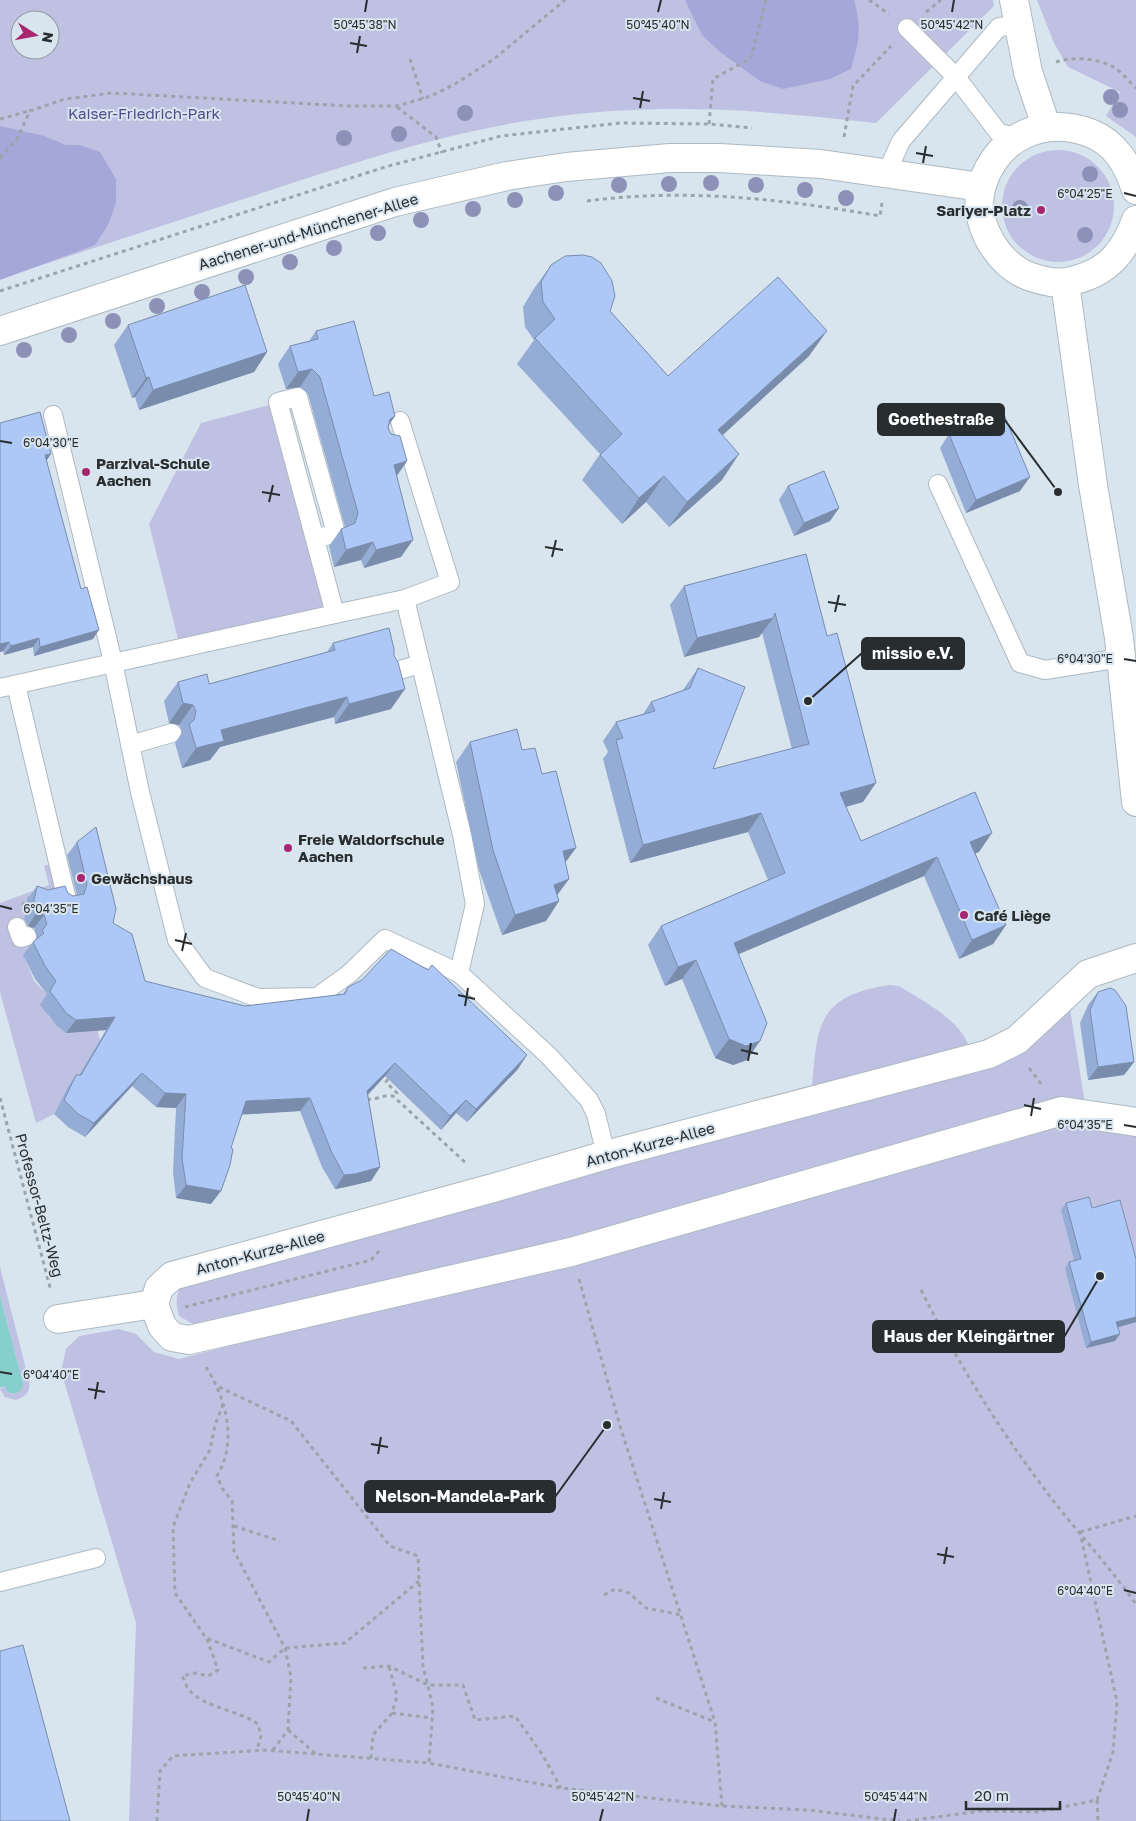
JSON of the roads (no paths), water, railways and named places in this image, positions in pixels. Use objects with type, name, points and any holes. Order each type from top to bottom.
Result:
[{"type":"street","points":[[1016,12],[1028,72],[1046,126]]},
{"type":"street","points":[[1136,190],[1128,166],[1110,144],[1099,136],[1073,126],[1046,126],[1016,138],[1006,146],[989,168],[981,187],[981,215],[990,241],[1006,263],[1021,274],[1046,282],[1065,283],[1092,276],[1113,262],[1129,240],[1136,220]]},
{"type":"street","name":"Aachener-und-Münchener-Allee","points":[[0,331],[394,202],[507,176],[566,167],[621,162],[719,158],[821,164],[981,187]]},
{"type":"street","points":[[1065,283],[1093,485],[1121,658],[1136,802]]},
{"type":"street","name":"Anton-Kurze-Allee","points":[[154,1304],[159,1288],[172,1276],[606,1155],[988,1054],[1017,1040],[1088,974],[1136,958]]},
{"type":"street","points":[[58,1318],[154,1304],[162,1326],[172,1337],[189,1340],[571,1252],[1062,1111],[1136,1122]]},
{"type":"lane","points":[[887,172],[901,140],[1000,27],[1016,12]]},
{"type":"lane","points":[[907,28],[956,77],[998,132],[1016,138]]},
{"type":"lane","points":[[315,539],[336,533],[298,396],[278,402],[335,614]]},
{"type":"lane","points":[[54,415],[113,662],[130,746],[177,940],[205,978],[258,998],[317,997],[348,974],[385,940],[459,973],[550,1056],[580,1088],[596,1114],[606,1155]]},
{"type":"lane","points":[[46,891],[66,894],[8,687],[113,662],[405,599],[450,582],[402,429],[386,443]]},
{"type":"lane","points":[[938,484],[1020,663],[1045,670],[1121,658]]},
{"type":"lane","points":[[405,599],[460,827],[475,904],[459,973]]},
{"type":"lane","points":[[390,673],[420,664]]},
{"type":"lane","points":[[130,746],[172,733]]},
{"type":"lane","points":[[0,1582],[96,1558]]},
{"type":"place","name":"Sariyer-Platz","points":[[1041,210]]},
{"type":"place","name":"Parzival-Schule Aachen","points":[[86,472]]},
{"type":"place","name":"Goethestraße","points":[[1058,492]]},
{"type":"place","name":"missio e.V.","points":[[808,701]]},
{"type":"place","name":"Freie Waldorfschule Aachen","points":[[288,848]]},
{"type":"place","name":"Gewächshaus","points":[[81,878]]},
{"type":"place","name":"Café Liège","points":[[964,915]]},
{"type":"place","name":"Haus der Kleingärtner","points":[[1100,1276]]},
{"type":"place","name":"Nelson-Mandela-Park","points":[[607,1425]]},
{"type":"park label","name":"Kaiser-Friedrich-Park","points":[[144,113]]}]
